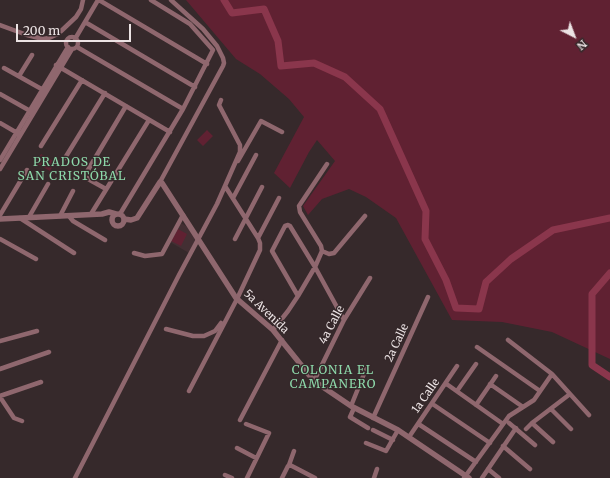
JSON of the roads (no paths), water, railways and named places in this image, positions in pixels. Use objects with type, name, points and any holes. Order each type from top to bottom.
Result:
[{"type":"street","points":[[0,25],[27,35],[49,38],[58,34],[76,17],[81,9],[83,0]]},
{"type":"street","points":[[70,48],[66,44],[67,40],[75,38],[98,0],[207,64]]},
{"type":"street","points":[[119,218],[183,110],[213,50],[190,24],[151,0]]},
{"type":"street","points":[[0,219],[102,214],[135,222],[140,217],[224,63],[217,46],[204,29],[171,0]]},
{"type":"street","points":[[85,22],[195,87]]},
{"type":"street","points":[[75,38],[78,41],[77,47]]},
{"type":"street","points":[[0,160],[18,134],[70,48],[77,47],[183,110]]},
{"type":"street","points":[[19,76],[32,55]]},
{"type":"street","points":[[58,66],[170,132]]},
{"type":"street","points":[[4,68],[44,90]]},
{"type":"street","points":[[41,146],[82,80]]},
{"type":"street","points":[[65,158],[105,93]]},
{"type":"street","points":[[0,94],[31,112]]},
{"type":"street","points":[[75,478],[199,238],[240,152],[240,144],[219,105],[221,100]]},
{"type":"street","points":[[106,189],[88,179],[85,174],[126,106]]},
{"type":"street","points":[[91,214],[149,120]]},
{"type":"street","points":[[233,167],[241,157],[261,121],[282,132]]},
{"type":"street","points":[[0,123],[18,134]]},
{"type":"street","points":[[0,169],[4,155]]},
{"type":"street","points":[[233,198],[256,155]]},
{"type":"street","points":[[273,330],[298,296],[315,267],[322,251],[321,246],[300,212],[298,206],[327,164]]},
{"type":"street","points":[[0,215],[27,170]]},
{"type":"street","name":"5a Avenida","points":[[160,182],[199,238],[237,298],[273,330],[314,381],[352,407],[398,430],[466,477]]},
{"type":"street","points":[[29,218],[48,184]]},
{"type":"street","points":[[189,391],[260,250],[258,238],[225,186]]},
{"type":"street","points":[[235,239],[262,187]]},
{"type":"street","points":[[60,216],[73,191]]},
{"type":"street","points":[[258,238],[278,198]]},
{"type":"street","points":[[134,253],[145,256],[162,254],[183,215]]},
{"type":"street","points":[[69,216],[73,221],[105,240]]},
{"type":"street","points":[[322,251],[329,254],[334,253],[365,216]]},
{"type":"street","points":[[20,218],[74,253]]},
{"type":"street","points":[[298,296],[272,251],[285,226],[288,225],[315,267],[344,320]]},
{"type":"street","points":[[0,239],[36,259]]},
{"type":"street","name":"4a Calle","points":[[314,381],[344,320],[370,278]]},
{"type":"street","name":"2a Calle","points":[[372,418],[428,297]]},
{"type":"street","points":[[166,329],[193,336],[204,336],[209,334],[219,328],[237,298]]},
{"type":"street","points":[[0,342],[37,331]]},
{"type":"street","points":[[240,420],[282,340]]},
{"type":"street","points":[[508,340],[552,374],[588,415]]},
{"type":"street","points":[[477,347],[540,391]]},
{"type":"street","points":[[0,369],[49,352]]},
{"type":"street","points":[[457,391],[476,364]]},
{"type":"street","name":"1a Calle","points":[[409,437],[457,366]]},
{"type":"street","points":[[366,370],[352,407],[350,417],[393,440]]},
{"type":"street","points":[[466,477],[506,423],[509,416],[534,400],[552,374]]},
{"type":"street","points":[[476,404],[496,376]]},
{"type":"street","points":[[22,421],[14,418],[0,396],[41,382]]},
{"type":"street","points":[[490,384],[523,407]]},
{"type":"street","points":[[448,385],[516,428],[535,445]]},
{"type":"street","points":[[526,429],[570,394]]},
{"type":"street","points":[[434,405],[490,443]]},
{"type":"street","points":[[551,409],[571,430]]},
{"type":"street","points":[[532,423],[553,442]]},
{"type":"street","points":[[246,424],[269,433],[247,478]]},
{"type":"street","points":[[420,425],[476,462]]},
{"type":"street","points":[[482,478],[516,428]]},
{"type":"street","points":[[366,443],[386,451],[398,430]]},
{"type":"street","points":[[503,446],[530,469]]},
{"type":"street","points":[[237,448],[256,458]]},
{"type":"street","points":[[282,478],[294,451]]},
{"type":"street","points":[[289,465],[314,478]]},
{"type":"street","points":[[374,478],[377,469]]},
{"type":"street","points":[[488,469],[498,478]]},
{"type":"street","points":[[225,475],[232,478]]},
{"type":"waterway","points":[[224,0],[232,13],[264,9],[278,41],[281,66],[314,63],[345,77],[380,109],[426,211],[425,239],[446,280],[456,308],[479,309],[486,282],[511,259],[553,230],[610,218]]},
{"type":"waterway","points":[[610,273],[592,294],[592,365],[610,377]]},
{"type":"district","name":"PRADOS DE SAN CRISTÓBAL","points":[[72,170]]},
{"type":"district","name":"COLONIA EL CAMPANERO","points":[[333,378]]}]
